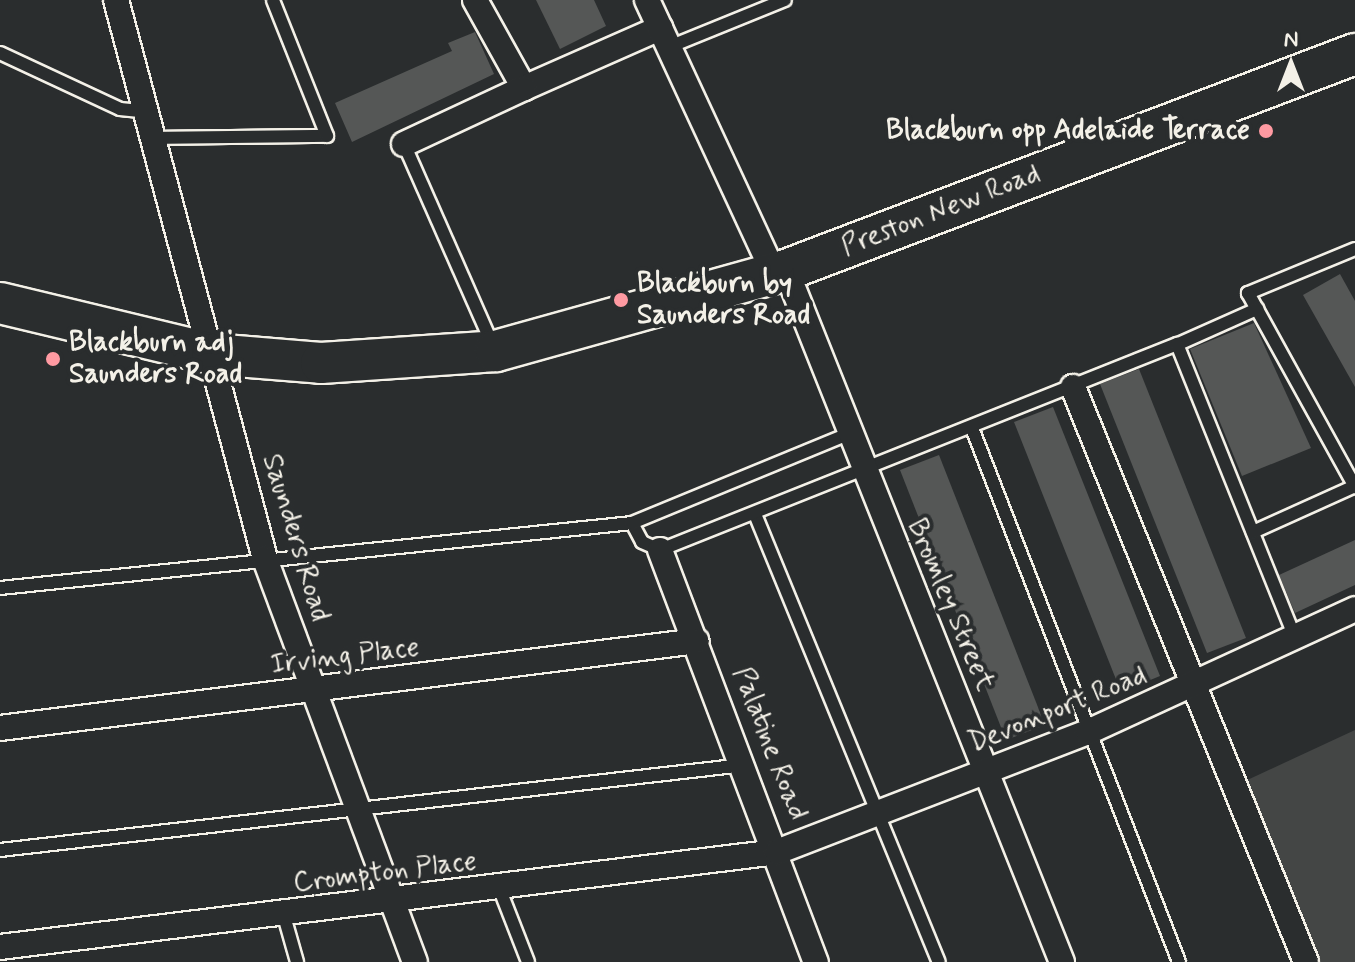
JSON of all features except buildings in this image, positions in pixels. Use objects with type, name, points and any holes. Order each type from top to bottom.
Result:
[{"type":"highway","name":"Preston New Road","points":[[0,303],[212,354],[321,363],[496,351],[780,271],[1355,54]]},
{"type":"street","name":"Saunders Road","points":[[116,0],[265,559],[313,692],[361,810],[415,962]]},
{"type":"street","points":[[475,0],[524,88]]},
{"type":"street","name":"Bromley Street","points":[[647,0],[780,271],[988,771],[1062,962]]},
{"type":"street","points":[[404,144],[524,88],[664,37]]},
{"type":"street","points":[[1073,387],[1306,962]]},
{"type":"street","name":"Palatine Road","points":[[660,550],[746,765],[816,962]]},
{"type":"street","name":"Devonport Road","points":[[777,852],[1088,732],[1194,687],[1355,609]]},
{"type":"street","name":"Irving Place","points":[[0,728],[313,692],[697,641]]},
{"type":"street","name":"Crompton Place","points":[[0,947],[395,904],[777,852]]},
{"type":"lane","points":[[154,138],[327,136],[273,0]]},
{"type":"lane","points":[[664,37],[785,0]]},
{"type":"lane","points":[[0,53],[120,109],[147,112]]},
{"type":"lane","points":[[404,144],[496,351]]},
{"type":"lane","points":[[1253,532],[1355,487],[1248,293],[1355,249]]},
{"type":"lane","points":[[632,523],[642,542],[660,550],[862,474],[1257,309]]},
{"type":"lane","points":[[1176,345],[1295,638]]},
{"type":"lane","points":[[972,428],[1179,962]]},
{"type":"lane","points":[[0,588],[632,523],[846,435]]},
{"type":"lane","points":[[755,514],[939,962]]},
{"type":"lane","points":[[0,850],[746,765]]},
{"type":"lane","points":[[500,890],[528,962]]},
{"type":"lane","points":[[284,916],[297,962]]},
{"type":"shaded area","points":[[1355,730],[1355,962],[1320,962],[1243,782]]},
{"type":"place","name":"Blackburn opp Adelaide Terrace","points":[[1266,131]]},
{"type":"place","name":"Blackburn by Saunders Road","points":[[621,300]]},
{"type":"place","name":"Blackburn adj Saunders Road","points":[[53,359]]}]
